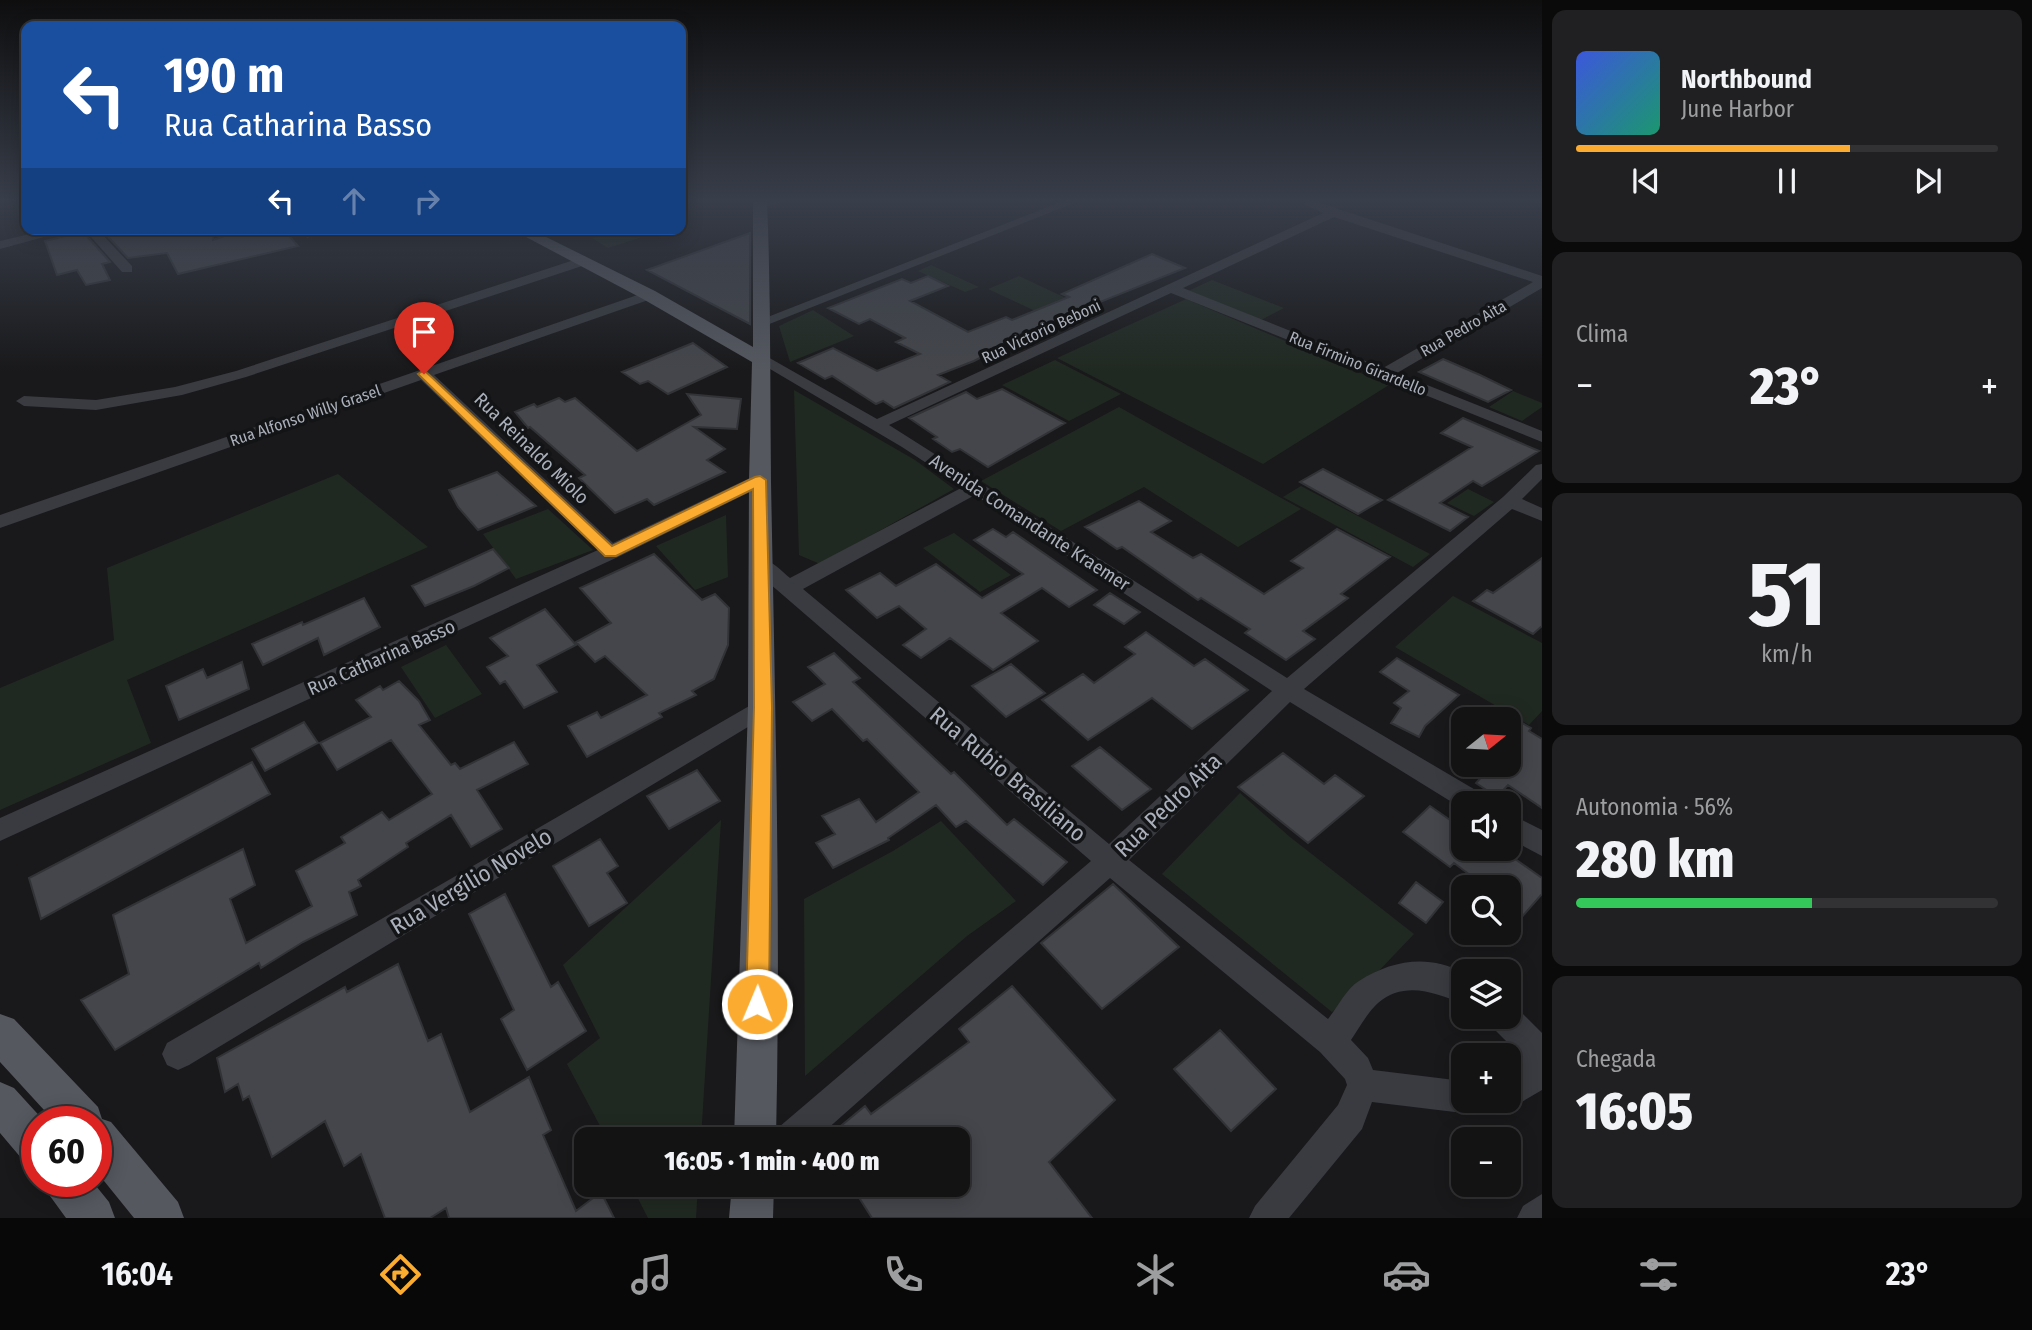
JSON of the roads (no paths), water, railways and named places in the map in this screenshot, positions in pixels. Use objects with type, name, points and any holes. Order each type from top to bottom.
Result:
[{"type":"main road","points":[[755,1127],[763,707],[761,258]]},
{"type":"main road","name":"Avenida Comandante Kraemer","points":[[580,259],[761,359]]},
{"type":"main road","points":[[0,1033],[68,1106]]},
{"type":"main road","points":[[0,1102],[21,1126]]},
{"type":"main road","points":[[112,1157],[162,1218]]},
{"type":"main road","points":[[77,1197],[93,1218]]},
{"type":"main road","points":[[751,1218],[752,1197]]},
{"type":"street","points":[[117,258],[127,269]]},
{"type":"street","points":[[762,323],[928,258]]},
{"type":"street","name":"Rua Victorio Beboni","points":[[877,425],[1239,258]]},
{"type":"street","name":"Rua Pedro Aita","points":[[1471,258],[1542,281]]},
{"type":"street","points":[[24,401],[96,405],[176,392],[241,374],[580,259]]},
{"type":"street","name":"Rua Pedro Aita","points":[[1384,374],[1542,281]]},
{"type":"street","name":"Rua Firmino Girardello","points":[[1173,289],[1542,437]]},
{"type":"street","name":"Rua Alfonso Willy Grasel","points":[[0,522],[649,295]]},
{"type":"street","name":"Avenida Comandante Kraemer","points":[[761,359],[877,425],[977,487],[1288,690],[1455,791]]},
{"type":"street","name":"Rua Reinaldo Miolo","points":[[424,374],[611,552]]},
{"type":"street","name":"Rua Pedro Aita","points":[[805,1127],[1110,860],[1288,690],[1510,501],[1542,469]]},
{"type":"street","name":"Rua Catharina Basso","points":[[0,830],[611,552],[760,480]]},
{"type":"street","points":[[788,588],[977,487]]},
{"type":"street","points":[[1510,501],[1542,515]]},
{"type":"street","name":"Rua Rubio Brasiliano","points":[[761,565],[1110,860],[1331,1041],[1360,1077]]},
{"type":"street","name":"Rua Vergílio Novelo","points":[[178,1054],[763,707]]},
{"type":"street","points":[[1521,832],[1542,844]]},
{"type":"street","points":[[1331,1041],[1368,992],[1405,975],[1443,978],[1451,982]]},
{"type":"street","points":[[1516,1029],[1536,1049],[1533,1077],[1521,1085]]},
{"type":"street","points":[[1267,1218],[1350,1117],[1360,1077],[1451,1095]]},
{"type":"street","points":[[1535,1218],[1542,1212]]}]
